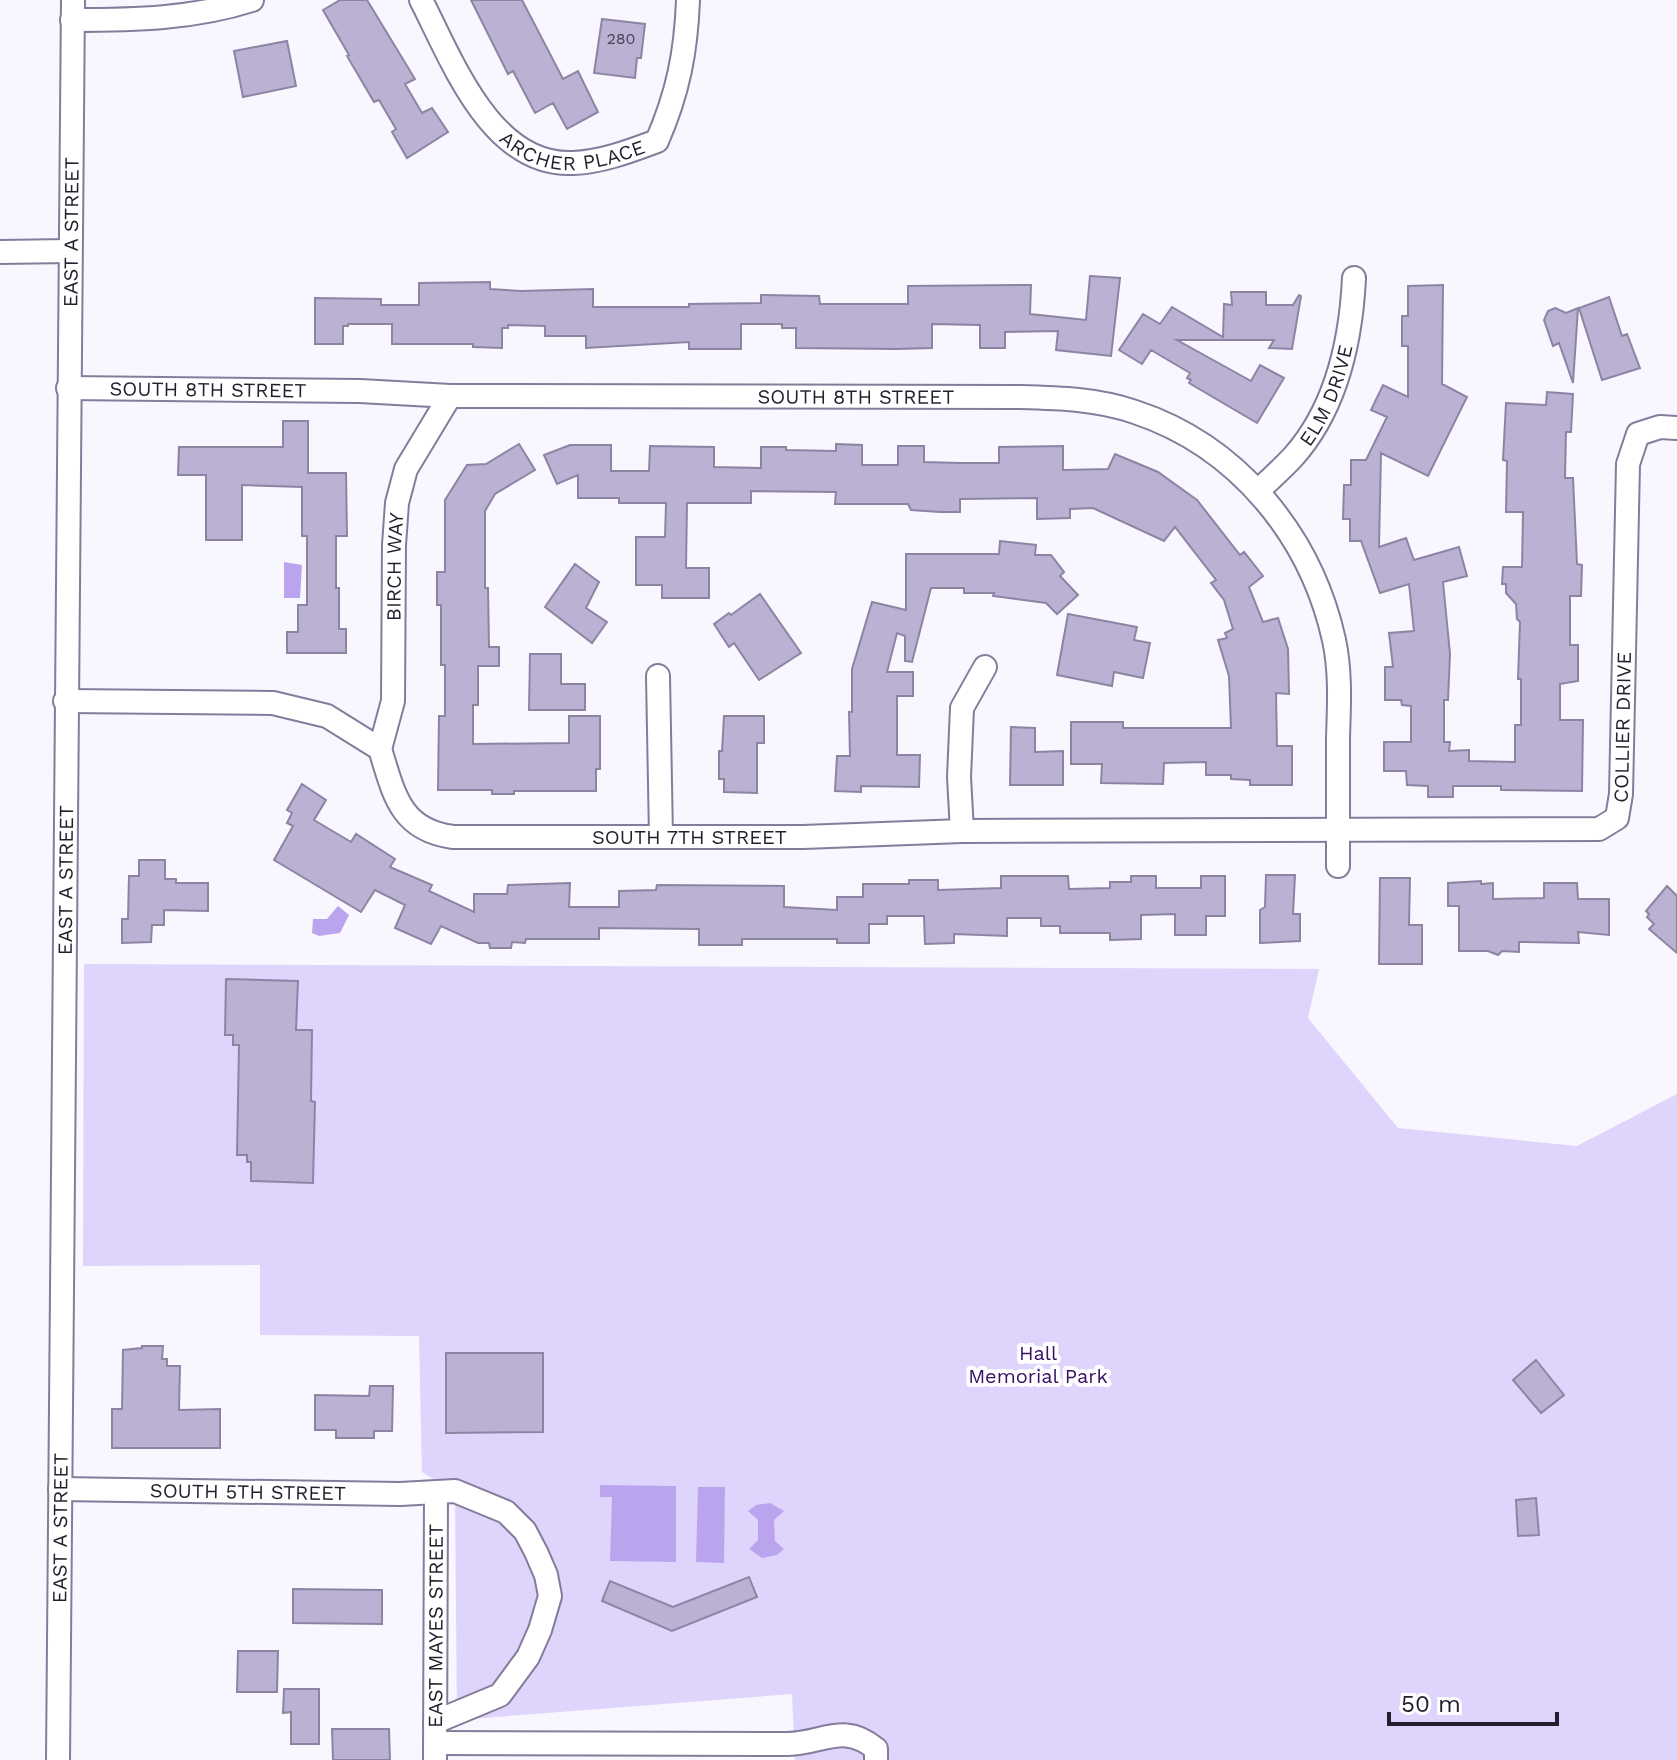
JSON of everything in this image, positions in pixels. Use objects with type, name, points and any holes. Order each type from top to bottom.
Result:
[{"type":"street","points":[[72,10],[140,20],[217,11],[252,0]]},
{"type":"street","name":"ARCHER PLACE","points":[[421,0],[480,110],[507,141],[537,158],[571,163],[616,156],[657,141],[681,74],[688,0]]},
{"type":"street","name":"EAST A STREET","points":[[58,1760],[72,10]]},
{"type":"street","points":[[0,252],[69,251]]},
{"type":"street","name":"ELM DRIVE","points":[[1258,491],[1295,455],[1317,421],[1332,389],[1348,338],[1354,278]]},
{"type":"street","name":"SOUTH 8TH STREET","points":[[68,388],[360,391],[450,396],[1065,398],[1103,403],[1159,421],[1201,445],[1236,470],[1258,491],[1299,545],[1313,574],[1334,642],[1339,680],[1338,866]]},
{"type":"street","name":"BIRCH WAY","points":[[380,749],[393,701],[397,503],[406,469],[450,396]]},
{"type":"street","name":"COLLIER DRIVE","points":[[1375,831],[1599,829],[1617,818],[1621,794],[1628,464],[1638,434],[1660,427],[1677,428]]},
{"type":"street","points":[[962,831],[959,777],[962,708],[985,667]]},
{"type":"street","points":[[658,676],[661,837]]},
{"type":"street","points":[[65,701],[273,703],[327,716],[380,749]]},
{"type":"street","name":"SOUTH 7TH STREET","points":[[380,749],[395,795],[406,815],[434,835],[803,837],[962,831],[1375,831]]},
{"type":"street","name":"SOUTH 5TH STREET","points":[[60,1489],[455,1491],[506,1512],[525,1531],[546,1575],[550,1596],[540,1630],[528,1657],[500,1695],[435,1742]]},
{"type":"street","name":"EAST MAYES STREET","points":[[435,1742],[436,1493]]},
{"type":"street","points":[[435,1742],[810,1744],[840,1734],[864,1739],[876,1749],[876,1760]]},
{"type":"green space","name":"Hall Memorial Park","points":[[84,964],[1319,969],[1308,1018],[1398,1128],[1577,1146],[1677,1094],[1677,1760],[795,1760],[792,1694],[457,1720],[455,1492],[422,1472],[419,1336],[260,1335],[260,1265],[83,1266]]},
{"type":"shaded area","points":[[284,562],[302,565],[300,598],[284,598]]},
{"type":"shaded area","points":[[338,906],[349,915],[340,933],[319,936],[312,933],[313,919],[327,919]]},
{"type":"shaded area","points":[[600,1485],[676,1486],[676,1562],[610,1561],[612,1497],[600,1497]]},
{"type":"shaded area","points":[[698,1487],[725,1487],[724,1563],[696,1562]]},
{"type":"shaded area","points":[[770,1503],[784,1511],[774,1520],[775,1541],[784,1549],[777,1555],[762,1558],[749,1549],[758,1540],[758,1520],[748,1511],[756,1505]]},
{"type":"building","points":[[340,0],[367,0],[415,79],[405,84],[422,113],[432,108],[448,132],[407,158],[392,132],[396,129],[379,100],[374,102],[323,10]]},
{"type":"building","points":[[471,0],[522,0],[563,79],[578,71],[598,112],[567,129],[553,103],[535,113],[513,71],[508,74]]},
{"type":"building","points":[[602,19],[645,24],[635,78],[594,73]]},
{"type":"building","points":[[287,41],[296,86],[243,97],[234,51]]},
{"type":"building","points":[[1090,276],[1120,278],[1111,356],[1056,350],[1058,331],[1005,332],[1005,348],[980,348],[980,325],[932,324],[932,348],[796,348],[796,328],[782,328],[782,324],[741,324],[741,349],[689,349],[689,342],[586,348],[586,336],[545,336],[545,326],[508,325],[508,328],[502,328],[502,348],[473,347],[473,344],[392,344],[392,324],[348,324],[343,326],[343,344],[315,344],[315,298],[381,299],[381,305],[419,305],[419,283],[490,282],[490,289],[521,291],[593,289],[593,307],[761,303],[761,295],[819,296],[820,304],[908,304],[908,286],[1031,285],[1030,314],[1086,320]]},
{"type":"building","points":[[1443,285],[1442,384],[1467,397],[1428,476],[1381,453],[1379,547],[1406,538],[1414,560],[1459,547],[1467,576],[1443,582],[1450,654],[1448,700],[1444,700],[1444,742],[1450,742],[1449,751],[1469,750],[1469,761],[1515,762],[1515,725],[1521,725],[1521,679],[1518,679],[1520,622],[1516,604],[1506,593],[1506,584],[1502,584],[1503,567],[1522,567],[1523,512],[1506,512],[1507,461],[1503,460],[1506,403],[1546,405],[1547,392],[1573,394],[1571,432],[1566,432],[1565,478],[1573,478],[1577,564],[1582,565],[1581,596],[1570,596],[1570,645],[1578,645],[1578,681],[1560,684],[1560,720],[1583,720],[1582,791],[1453,786],[1453,797],[1428,797],[1428,786],[1407,785],[1406,771],[1384,771],[1384,742],[1411,742],[1411,706],[1402,705],[1401,700],[1385,700],[1385,667],[1393,667],[1389,633],[1414,631],[1409,584],[1380,593],[1361,541],[1350,541],[1350,519],[1343,519],[1344,485],[1351,485],[1351,460],[1366,460],[1387,417],[1371,410],[1383,385],[1408,397],[1408,346],[1402,346],[1402,316],[1408,316],[1408,286]]},
{"type":"building","points":[[1231,292],[1266,292],[1266,305],[1293,305],[1301,296],[1292,349],[1269,348],[1274,340],[1177,340],[1251,381],[1260,365],[1284,378],[1257,423],[1189,383],[1191,380],[1187,378],[1190,373],[1151,350],[1142,364],[1119,350],[1143,314],[1160,324],[1172,307],[1223,337],[1224,304],[1232,305]]},
{"type":"building","points":[[1609,297],[1622,336],[1627,334],[1640,368],[1602,380],[1579,308]]},
{"type":"building","points":[[1555,308],[1566,313],[1578,308],[1573,383],[1559,343],[1553,346],[1544,320],[1548,311]]},
{"type":"building","points":[[283,421],[308,421],[308,473],[346,473],[347,536],[336,536],[336,588],[339,588],[339,629],[346,629],[346,653],[287,653],[287,632],[298,632],[298,605],[307,605],[307,536],[302,536],[302,487],[242,485],[242,540],[206,540],[206,475],[178,475],[179,447],[283,447]]},
{"type":"building","points":[[519,444],[535,470],[495,494],[485,511],[489,647],[499,647],[499,666],[478,666],[478,705],[473,705],[473,744],[569,743],[569,716],[600,716],[600,769],[596,769],[596,791],[492,794],[492,790],[438,790],[439,716],[445,716],[445,665],[441,665],[441,605],[437,605],[437,572],[445,572],[445,500],[467,465],[486,464]]},
{"type":"building","points":[[836,444],[862,445],[862,465],[898,465],[898,446],[924,446],[924,462],[999,463],[999,447],[1063,446],[1063,470],[1108,469],[1115,454],[1158,472],[1197,500],[1240,555],[1244,552],[1263,576],[1249,587],[1263,622],[1278,618],[1288,649],[1289,694],[1276,693],[1277,746],[1292,746],[1292,785],[1250,785],[1250,780],[1231,779],[1231,775],[1206,775],[1206,762],[1164,763],[1163,784],[1101,783],[1102,764],[1071,764],[1071,722],[1123,722],[1123,728],[1231,728],[1229,676],[1218,640],[1227,638],[1225,633],[1233,629],[1224,600],[1211,583],[1216,580],[1175,527],[1164,541],[1093,508],[1070,509],[1070,518],[1037,519],[1037,498],[960,499],[960,512],[940,512],[911,510],[908,504],[835,504],[836,492],[751,491],[751,503],[687,503],[686,568],[709,568],[709,598],[662,598],[662,585],[636,585],[636,537],[665,537],[666,503],[619,503],[619,498],[578,498],[578,475],[557,484],[544,455],[570,445],[611,445],[611,471],[649,471],[650,446],[714,447],[714,467],[761,468],[761,447],[836,451]]},
{"type":"building","points":[[1000,541],[1036,545],[1035,555],[1051,555],[1064,572],[1060,576],[1078,595],[1057,614],[1046,603],[993,596],[994,593],[964,593],[964,588],[931,588],[912,662],[905,661],[905,636],[897,633],[887,672],[913,672],[913,696],[897,696],[897,755],[920,755],[919,787],[861,786],[861,792],[835,791],[837,756],[850,756],[852,669],[872,602],[906,610],[906,554],[999,554]]},
{"type":"building","points":[[575,564],[599,582],[586,608],[607,622],[592,643],[545,607]]},
{"type":"building","points":[[760,594],[801,653],[759,680],[734,643],[729,647],[714,624]]},
{"type":"building","points":[[1068,614],[1137,627],[1134,640],[1150,643],[1143,678],[1114,672],[1112,686],[1057,675]]},
{"type":"building","points":[[530,654],[561,654],[561,684],[585,684],[585,710],[529,710]]},
{"type":"building","points":[[724,716],[764,716],[764,743],[757,743],[757,793],[724,792],[724,779],[719,779],[719,751],[722,751]]},
{"type":"building","points":[[1011,727],[1035,728],[1035,752],[1063,751],[1063,785],[1010,785]]},
{"type":"building","points":[[302,784],[326,800],[314,820],[351,842],[356,834],[395,859],[390,867],[432,885],[429,891],[474,912],[474,894],[507,894],[508,885],[570,883],[569,907],[619,907],[619,891],[656,890],[657,885],[784,886],[784,907],[837,910],[837,897],[863,897],[863,884],[909,884],[909,880],[938,880],[938,890],[1001,888],[1001,876],[1068,876],[1069,889],[1110,888],[1110,882],[1131,882],[1131,876],[1156,876],[1156,888],[1201,888],[1201,876],[1225,876],[1225,916],[1206,916],[1206,935],[1175,935],[1175,914],[1141,915],[1141,939],[1110,940],[1110,933],[1060,933],[1060,926],[1041,926],[1041,918],[1007,918],[1007,936],[954,934],[954,943],[925,944],[924,916],[887,916],[887,924],[869,924],[869,943],[837,943],[837,939],[742,939],[742,945],[699,945],[699,929],[599,928],[599,939],[526,939],[525,943],[512,942],[511,948],[490,948],[489,943],[478,943],[441,926],[431,944],[395,928],[405,905],[375,890],[361,912],[274,860],[293,826],[287,823],[292,813],[287,810]]},
{"type":"building","points":[[139,860],[165,860],[165,879],[176,879],[176,883],[208,883],[208,911],[164,910],[164,925],[152,925],[151,942],[122,943],[122,919],[128,919],[129,876],[139,876]]},
{"type":"building","points":[[1266,875],[1295,875],[1293,914],[1300,914],[1300,941],[1260,943],[1260,910],[1265,907]]},
{"type":"building","points":[[1380,878],[1410,878],[1409,925],[1422,925],[1422,964],[1379,964]]},
{"type":"building","points":[[1481,881],[1481,884],[1493,883],[1493,899],[1544,898],[1544,883],[1577,883],[1578,899],[1609,899],[1609,935],[1578,932],[1579,943],[1519,942],[1519,952],[1502,951],[1498,955],[1488,951],[1459,951],[1459,906],[1448,906],[1448,883]]},
{"type":"building","points":[[1667,886],[1677,896],[1677,953],[1649,929],[1654,924],[1646,911]]},
{"type":"building","points":[[226,979],[298,981],[296,1030],[312,1030],[311,1101],[315,1102],[313,1183],[251,1181],[251,1162],[247,1162],[247,1155],[237,1155],[239,1045],[233,1045],[233,1035],[225,1035]]},
{"type":"building","points":[[163,1346],[162,1359],[167,1359],[167,1366],[180,1366],[179,1410],[220,1409],[220,1448],[112,1448],[112,1409],[122,1409],[123,1350]]},
{"type":"building","points":[[446,1353],[543,1353],[543,1432],[446,1433]]},
{"type":"building","points":[[1536,1360],[1564,1395],[1541,1413],[1513,1380]]},
{"type":"building","points":[[370,1386],[393,1386],[392,1431],[374,1431],[374,1438],[336,1438],[336,1430],[315,1430],[315,1395],[369,1396]]},
{"type":"building","points":[[1536,1498],[1539,1535],[1518,1536],[1516,1500]]},
{"type":"building","points":[[749,1577],[757,1597],[672,1631],[602,1601],[610,1581],[673,1607]]},
{"type":"building","points":[[293,1589],[382,1590],[382,1624],[293,1623]]},
{"type":"building","points":[[238,1651],[278,1651],[277,1692],[237,1692]]},
{"type":"building","points":[[284,1689],[319,1689],[319,1744],[291,1744],[291,1712],[283,1713]]},
{"type":"building","points":[[332,1729],[389,1729],[390,1760],[333,1760]]}]
